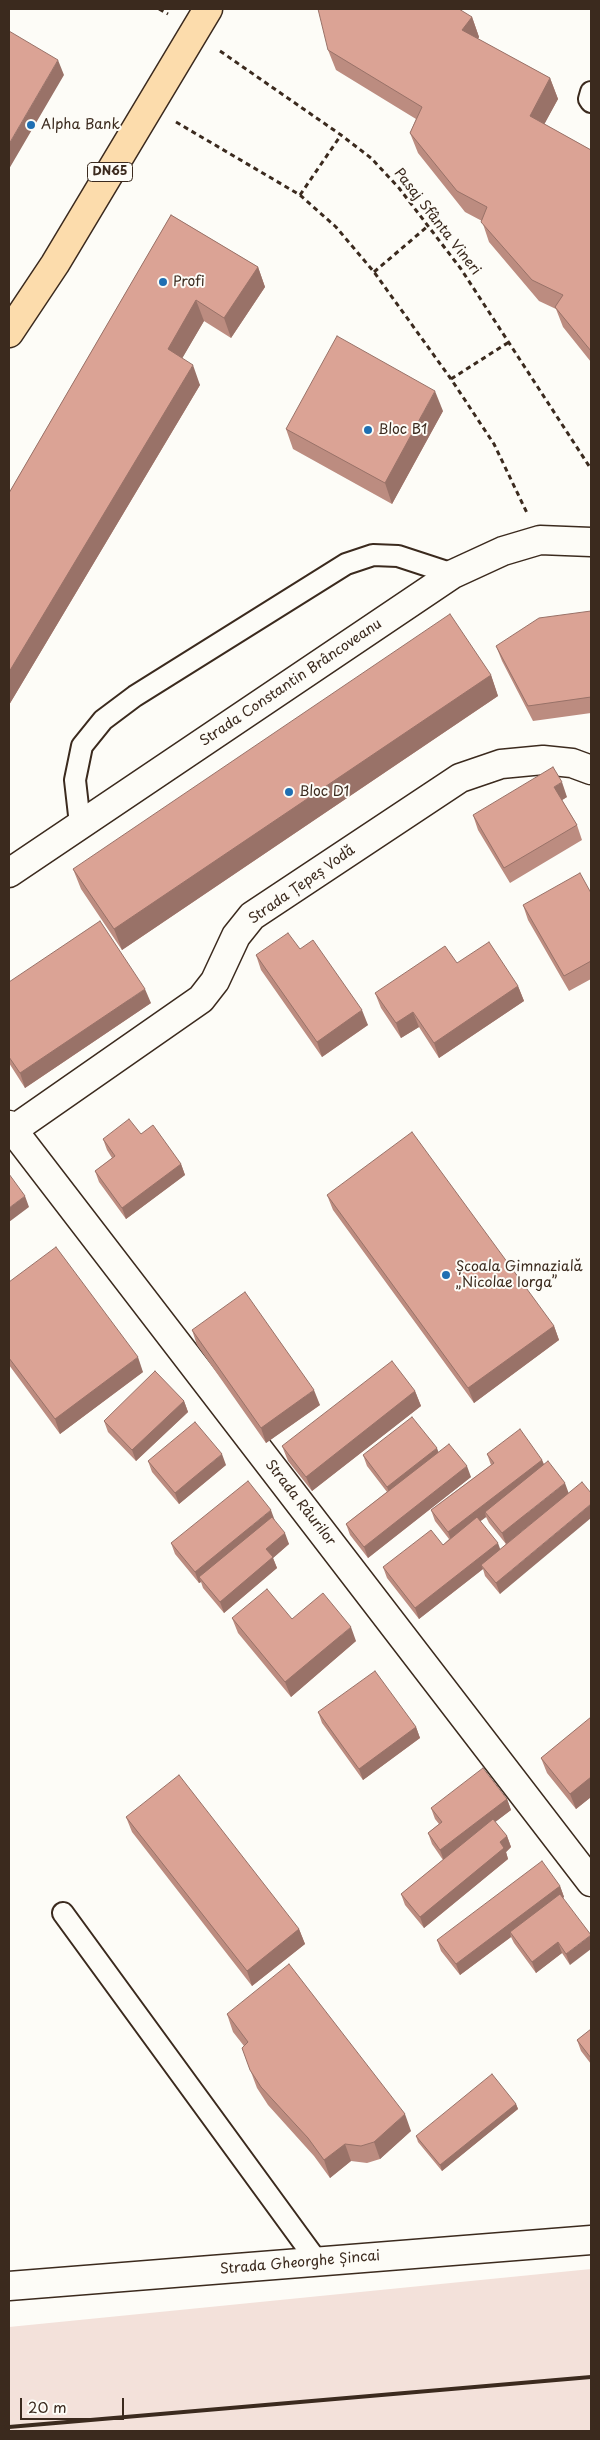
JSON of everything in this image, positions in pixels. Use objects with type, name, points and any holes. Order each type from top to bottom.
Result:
[{"type":"main road","name":"DN65","points":[[9,334],[55,264],[208,9]]},
{"type":"street","name":"Strada Constantin Brâncoveanu","points":[[9,873],[453,574],[503,551],[540,540],[591,542]]},
{"type":"street","name":"Strada Țepeș Vodă","points":[[11,1127],[201,999],[215,981],[236,936],[252,916],[460,778],[501,764],[543,760],[572,763],[591,770]]},
{"type":"street","name":"Strada Râurilor","points":[[11,1127],[591,1882]]},
{"type":"street","name":"Strada Gheorghe Șincai","points":[[9,2286],[591,2240]]},
{"type":"lane","points":[[591,92],[589,99],[591,102]]},
{"type":"lane","points":[[80,824],[75,780],[82,746],[103,720],[135,696],[346,564],[373,555],[398,556],[453,574]]},
{"type":"lane","points":[[63,1913],[317,2261]]},
{"type":"path","name":"Pasaj Sfânta Vineri","points":[[159,9],[371,158],[399,188],[461,269],[591,469]]},
{"type":"path","points":[[150,107],[300,195],[336,227],[374,272],[451,379],[494,444],[540,540]]},
{"type":"path","points":[[300,195],[340,135]]},
{"type":"path","points":[[374,272],[428,226]]},
{"type":"path","points":[[451,379],[509,342]]},
{"type":"shaded area","points":[[591,2269],[591,2431],[9,2431],[9,2327]]},
{"type":"building","points":[[318,9],[459,9],[472,17],[462,30],[550,78],[530,116],[591,150],[591,351],[555,307],[563,295],[532,280],[481,222],[487,207],[457,191],[410,133],[422,107],[328,50]]},
{"type":"building","points":[[9,31],[58,60],[9,144]]},
{"type":"building","points":[[171,215],[258,267],[224,318],[196,300],[168,349],[193,365],[9,672],[9,493]]},
{"type":"building","name":"Bloc B1","points":[[337,336],[435,391],[385,483],[286,429]]},
{"type":"building","points":[[591,611],[591,697],[528,706],[496,646],[539,618]]},
{"type":"building","name":"Bloc D1","points":[[450,614],[491,675],[114,929],[73,869]]},
{"type":"building","points":[[553,767],[562,782],[554,787],[577,825],[504,868],[473,815]]},
{"type":"building","points":[[580,873],[591,893],[591,961],[564,976],[523,905]]},
{"type":"building","points":[[100,921],[145,989],[20,1073],[9,1057],[9,982]]},
{"type":"building","points":[[288,933],[300,949],[313,940],[362,1010],[317,1042],[256,955]]},
{"type":"building","points":[[489,942],[518,986],[434,1043],[413,1012],[396,1023],[375,993],[445,946],[457,963]]},
{"type":"building","points":[[129,1119],[141,1134],[153,1125],[181,1164],[122,1208],[95,1171],[115,1156],[103,1139]]},
{"type":"building","name":"Școala Gimnazială „Nicolae Iorga”","points":[[412,1132],[554,1326],[468,1388],[327,1195]]},
{"type":"building","points":[[9,1174],[25,1196],[9,1208]]},
{"type":"building","points":[[56,1247],[138,1357],[55,1419],[9,1358],[9,1282]]},
{"type":"building","points":[[245,1292],[314,1390],[261,1428],[192,1330]]},
{"type":"building","points":[[392,1361],[415,1391],[306,1477],[282,1446]]},
{"type":"building","points":[[155,1371],[184,1401],[132,1450],[104,1421]]},
{"type":"building","points":[[412,1417],[437,1448],[387,1487],[363,1455]]},
{"type":"building","points":[[195,1422],[222,1454],[175,1493],[148,1461]]},
{"type":"building","points":[[520,1429],[542,1460],[448,1532],[431,1510],[494,1463],[487,1454]]},
{"type":"building","points":[[449,1444],[467,1466],[364,1547],[346,1524]]},
{"type":"building","points":[[548,1461],[565,1483],[502,1533],[485,1512]]},
{"type":"building","points":[[248,1481],[271,1510],[195,1572],[171,1543]]},
{"type":"building","points":[[582,1482],[591,1493],[591,1504],[496,1583],[481,1565]]},
{"type":"building","points":[[272,1517],[285,1533],[266,1549],[273,1557],[220,1602],[199,1577]]},
{"type":"building","points":[[477,1517],[498,1543],[415,1608],[383,1567],[431,1530],[443,1545]]},
{"type":"building","points":[[267,1589],[292,1619],[323,1593],[351,1627],[285,1682],[232,1618]]},
{"type":"building","points":[[375,1671],[416,1727],[359,1769],[318,1712]]},
{"type":"building","points":[[591,1717],[591,1777],[570,1794],[541,1758]]},
{"type":"building","points":[[483,1768],[507,1799],[440,1850],[428,1833],[442,1822],[431,1808]]},
{"type":"building","points":[[179,1775],[299,1929],[247,1971],[126,1817]]},
{"type":"building","points":[[493,1819],[507,1836],[500,1842],[504,1848],[420,1917],[401,1894]]},
{"type":"building","points":[[542,1861],[560,1886],[456,1964],[437,1940]]},
{"type":"building","points":[[560,1894],[591,1935],[566,1954],[558,1942],[532,1962],[510,1932]]},
{"type":"building","points":[[289,1964],[405,2114],[374,2142],[361,2146],[345,2144],[324,2160],[308,2138],[261,2087],[250,2070],[242,2048],[248,2042],[227,2014]]},
{"type":"building","points":[[591,2029],[591,2058],[577,2040]]},
{"type":"building","points":[[492,2074],[516,2104],[440,2165],[416,2136]]},
{"type":"railway","points":[[9,2427],[591,2377]]},
{"type":"place","name":"Alpha Bank","points":[[31,125]]},
{"type":"place","name":"Profi","points":[[163,282]]},
{"type":"place","name":"Bloc B1","points":[[368,430]]},
{"type":"place","name":"Bloc D1","points":[[289,792]]},
{"type":"place","name":"Școala Gimnazială „Nicolae Iorga”","points":[[446,1275]]}]
